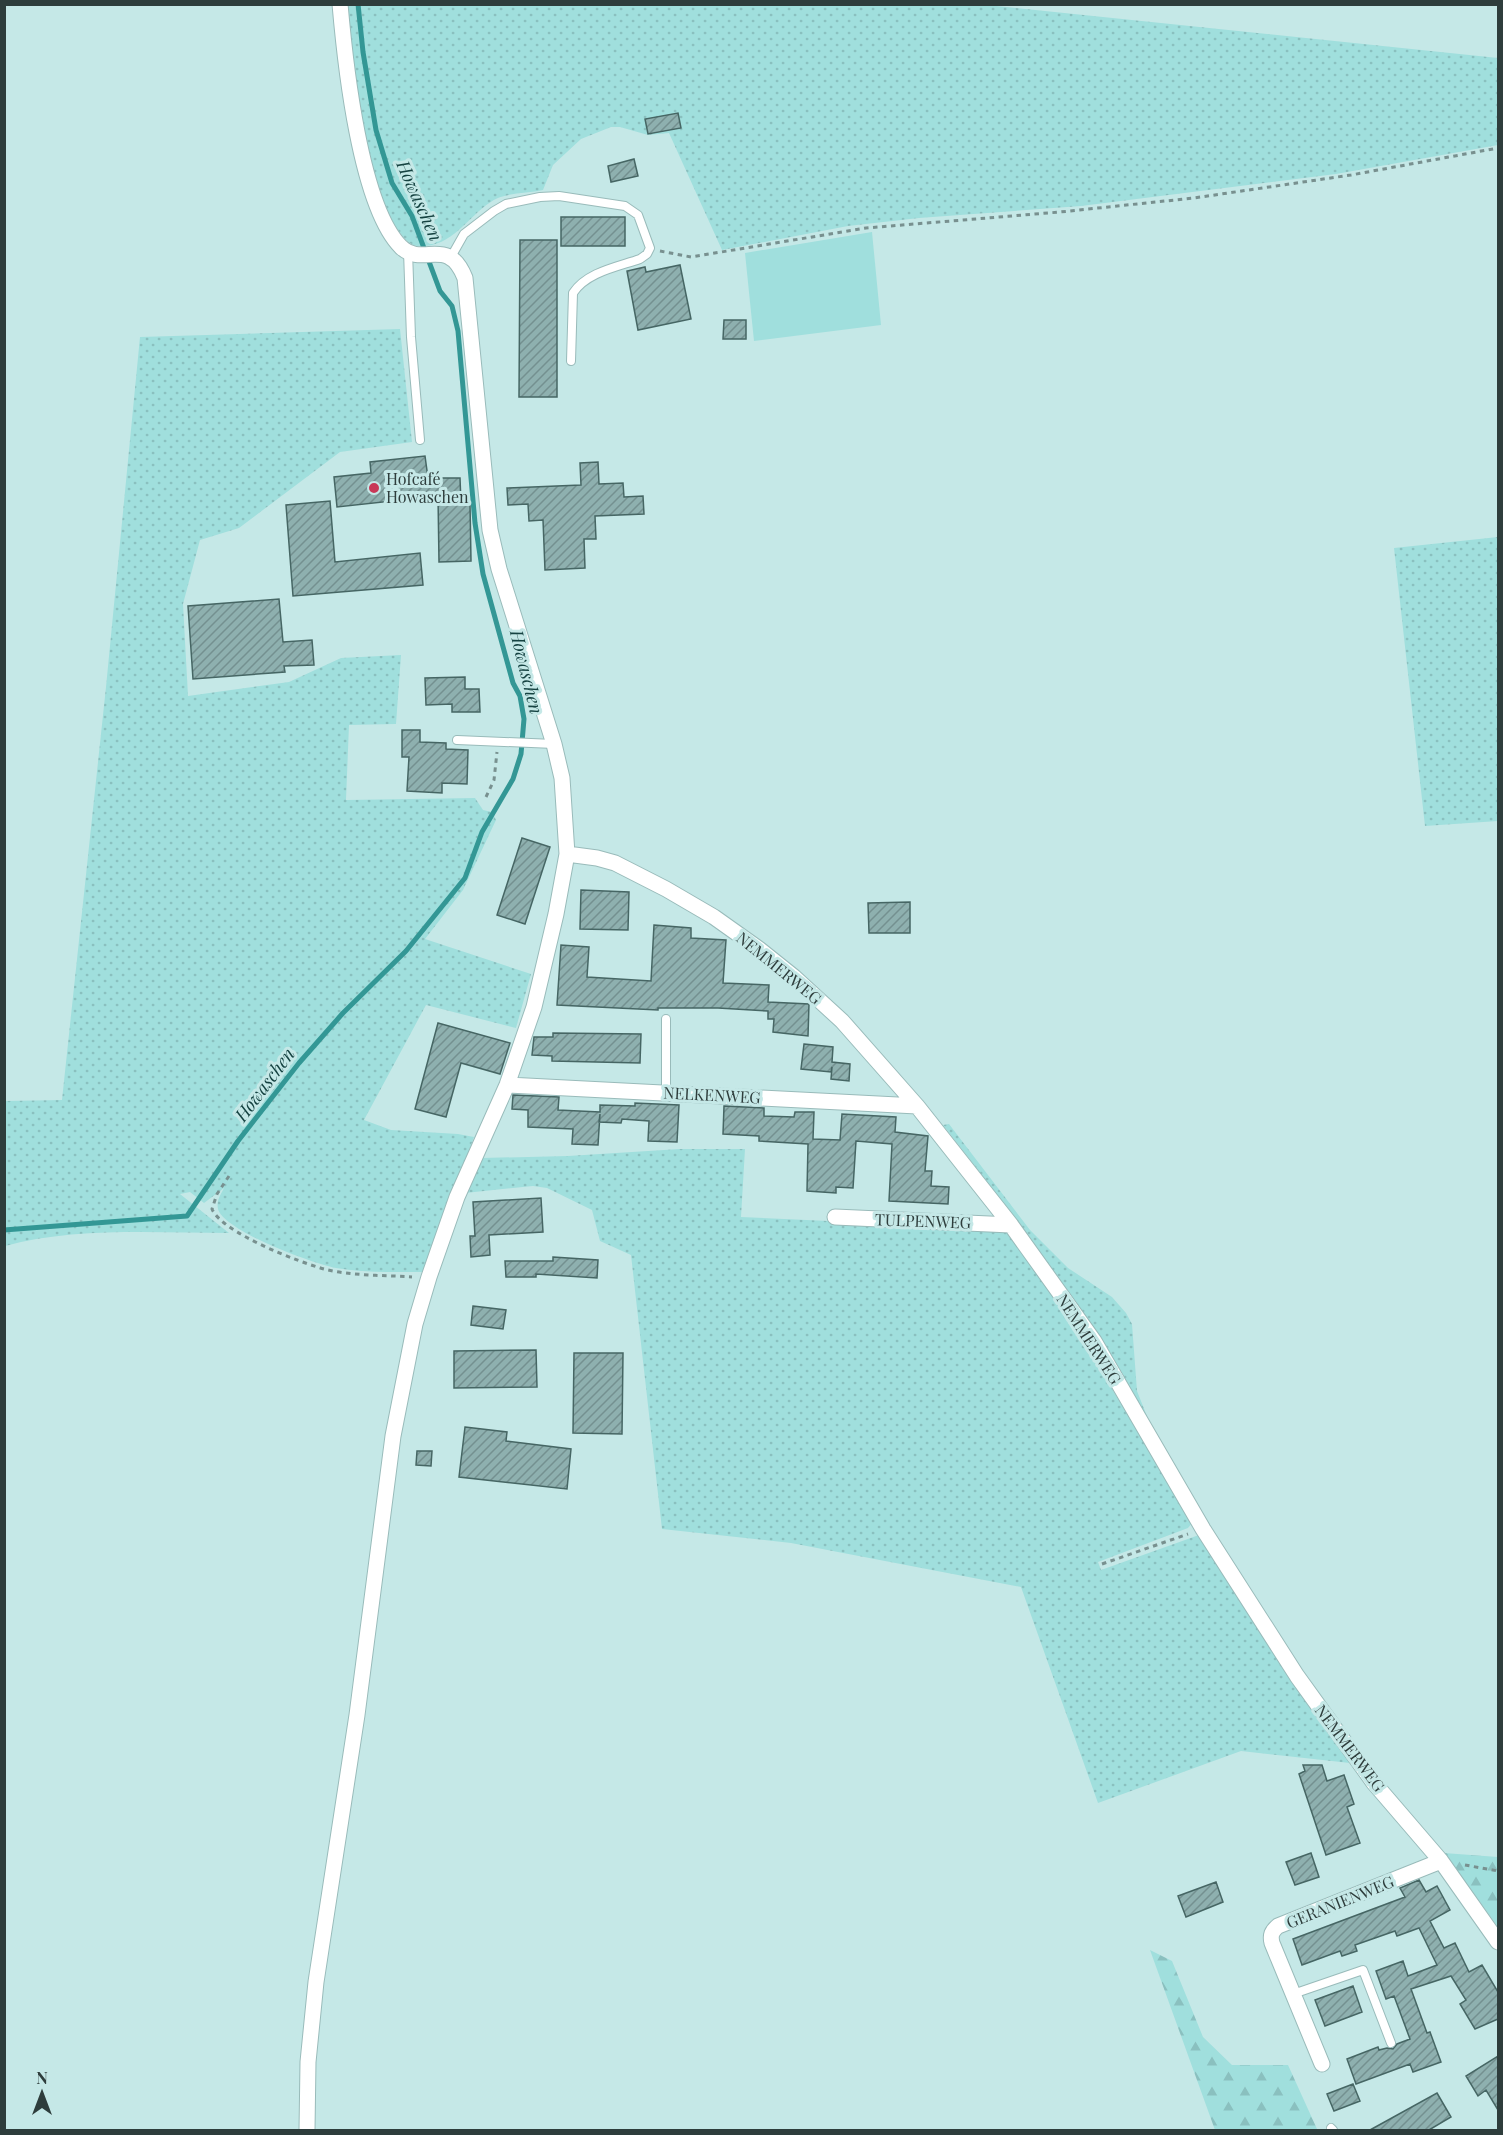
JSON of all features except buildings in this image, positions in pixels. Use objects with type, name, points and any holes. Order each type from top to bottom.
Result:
[{"type":"street","points":[[307,2130],[308,2061],[316,1982],[357,1716],[392,1447],[415,1324],[457,1197],[507,1085],[534,1006],[558,905],[567,854],[562,778],[554,744],[499,569],[490,530],[465,278],[459,263],[444,255],[411,252],[401,246],[378,208],[368,177],[353,110],[340,4]]},
{"type":"street","name":"NEMMERWEG","points":[[567,854],[597,858],[615,864],[666,889],[714,917],[759,949],[842,1021],[917,1106],[1011,1225],[1094,1341],[1203,1528],[1297,1676],[1374,1783],[1441,1861],[1498,1942]]},
{"type":"street","name":"NELKENWEG","points":[[507,1085],[917,1106]]},
{"type":"street","name":"TULPENWEG","points":[[836,1218],[1011,1225]]},
{"type":"street","name":"GERANIENWEG","points":[[1322,2064],[1270,1936],[1278,1926],[1441,1861]]},
{"type":"lane","points":[[444,255],[464,234],[506,204],[540,197],[569,197],[625,206],[638,215],[650,248],[647,254],[640,259],[590,277],[578,286],[573,294],[571,361]]},
{"type":"lane","points":[[411,252],[411,337],[420,440]]},
{"type":"lane","points":[[457,740],[554,744]]},
{"type":"lane","points":[[666,1019],[666,1093]]},
{"type":"lane","points":[[1293,1994],[1363,1970],[1391,2043]]},
{"type":"path","points":[[650,248],[691,257],[866,228],[1194,198],[1351,175],[1498,148]]},
{"type":"path","points":[[486,796],[494,780],[499,741]]},
{"type":"path","points":[[229,1176],[217,1194],[212,1209],[215,1216],[249,1239],[325,1269],[359,1274],[429,1277]]},
{"type":"path","points":[[1102,1563],[1203,1528]]},
{"type":"path","points":[[1441,1861],[1498,1871]]},
{"type":"green space","points":[[978,4],[1498,58],[1498,145],[1336,174],[1081,206],[919,218],[848,226],[722,250],[669,133],[648,135],[620,127],[611,127],[581,139],[553,165],[543,190],[498,198],[442,242],[418,246],[412,245],[396,226],[384,201],[373,168],[352,59],[346,5]]},
{"type":"green space","points":[[872,232],[881,325],[754,341],[745,253]]},
{"type":"green space","points":[[400,329],[412,442],[340,452],[239,528],[200,540],[183,604],[188,696],[289,682],[341,658],[401,655],[396,724],[349,725],[346,800],[475,798],[483,810],[492,812],[496,820],[463,890],[425,939],[531,974],[516,1028],[426,1005],[364,1120],[391,1130],[474,1137],[424,1272],[347,1270],[309,1260],[271,1245],[236,1227],[224,1218],[218,1206],[224,1188],[204,1203],[190,1192],[180,1194],[229,1233],[87,1234],[31,1240],[5,1246],[5,1101],[62,1100],[140,337]]},
{"type":"green space","points":[[1498,537],[1498,821],[1425,826],[1394,548]]},
{"type":"green space","points":[[949,1124],[1030,1230],[1068,1268],[1112,1297],[1126,1313],[1132,1324],[1137,1391],[1150,1424],[1085,1316],[1029,1236],[943,1125]]},
{"type":"green space","points":[[680,1149],[745,1149],[741,1217],[1007,1229],[1065,1310],[1192,1523],[1188,1528],[1098,1562],[1101,1570],[1199,1535],[1290,1678],[1350,1763],[1241,1751],[1098,1803],[1021,1587],[791,1543],[662,1529],[631,1255],[600,1241],[592,1210],[547,1188],[533,1186],[465,1193],[481,1158],[568,1156]]},
{"type":"green space","points":[[1444,1853],[1498,1857],[1498,1927]]},
{"type":"green space","points":[[1150,1950],[1172,1961],[1203,2037],[1232,2065],[1288,2065],[1317,2129],[1215,2130]]},
{"type":"waterway","name":"Howaschen","points":[[4,1230],[187,1216],[238,1141],[299,1063],[343,1013],[406,951],[465,878],[482,832],[513,779],[521,754],[524,719],[520,696],[513,683],[483,574],[475,523],[458,331],[452,306],[440,291],[412,216],[392,183],[376,130],[363,52],[358,4]]},
{"type":"place","name":"Hofcafé Howaschen","points":[[374,488]]}]
